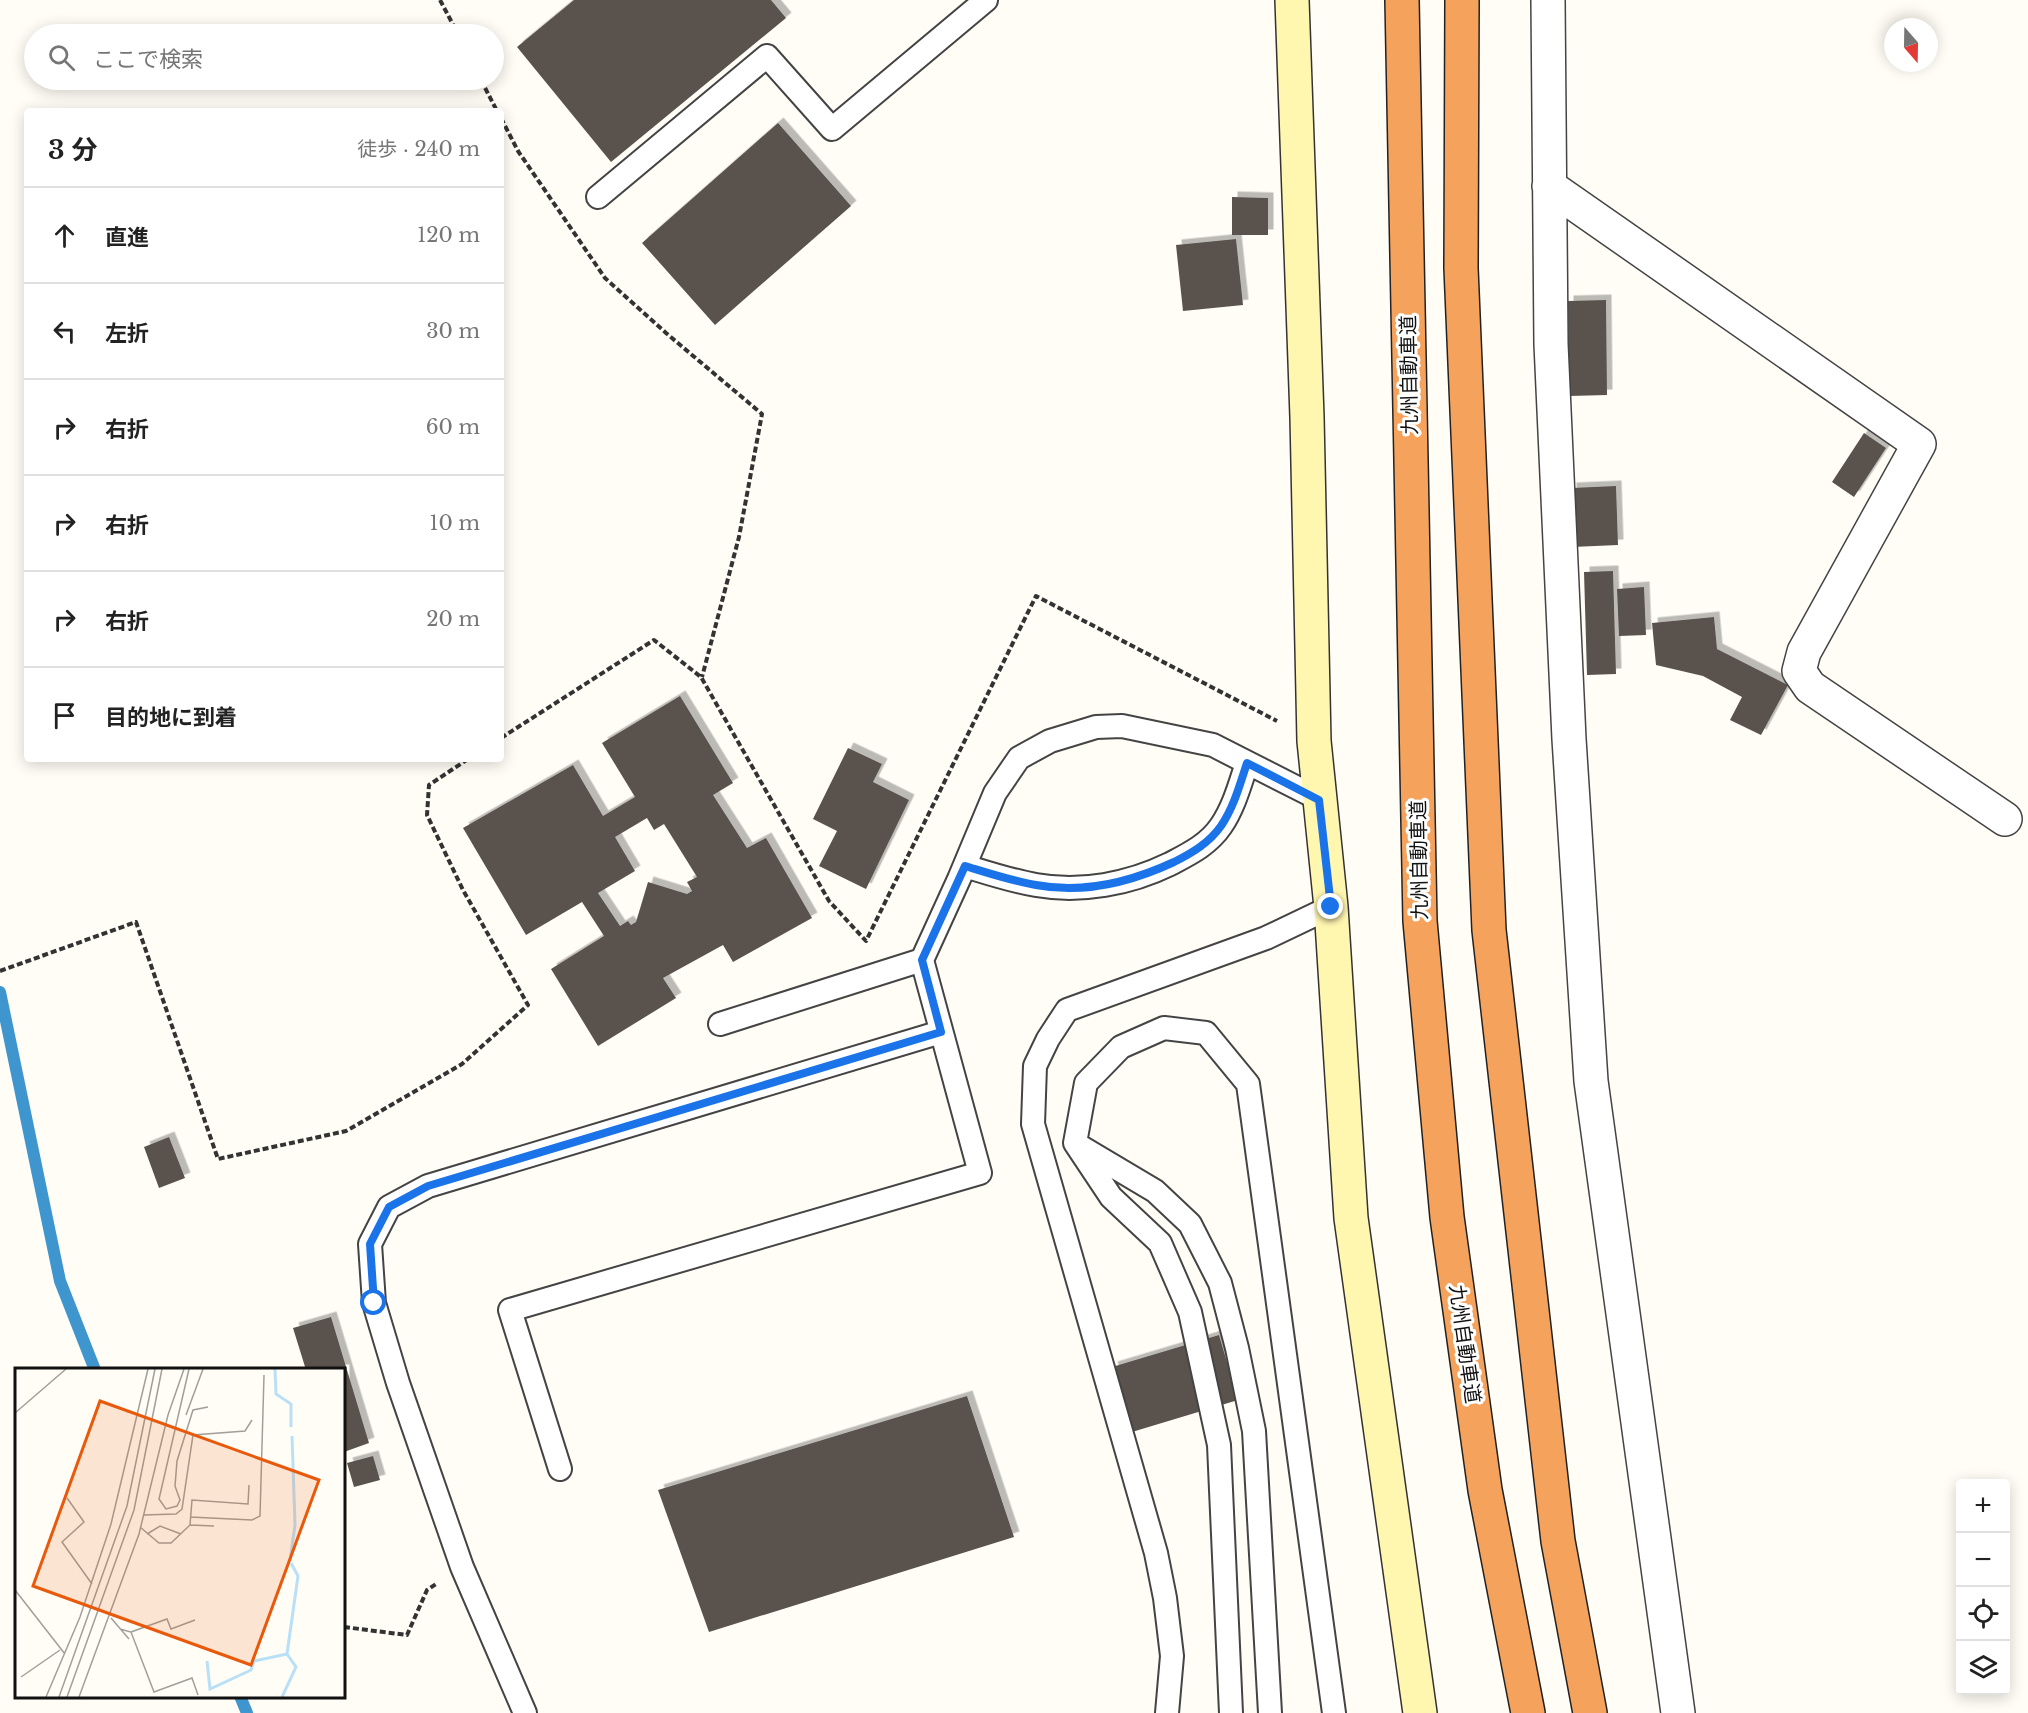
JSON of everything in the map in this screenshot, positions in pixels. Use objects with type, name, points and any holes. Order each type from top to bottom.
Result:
[{"type":"highway","name":"九州自動車道","points":[[1402,0],[1419,921],[1449,1228],[1485,1490],[1528,1713]]},
{"type":"highway","points":[[1462,0],[1461,268],[1489,930],[1558,1541],[1590,1713]]},
{"type":"street","points":[[1292,0],[1307,417],[1314,741],[1331,907],[1351,1218],[1420,1713]]},
{"type":"street","points":[[1548,0],[1551,344],[1569,727],[1591,1082],[1678,1713]]},
{"type":"street","points":[[1549,186],[1919,444],[1804,652],[1799,671],[1810,687],[2005,819]]},
{"type":"lane","points":[[598,197],[767,56],[832,129],[986,0]]},
{"type":"lane","points":[[560,1469],[510,1310],[980,1173],[922,960],[995,793],[1018,758],[1050,741],[1096,728],[1122,726],[1213,745],[1319,800]]},
{"type":"lane","points":[[965,866],[1037,885],[1081,889],[1123,881],[1160,868],[1198,850],[1221,827],[1236,798],[1247,763]]},
{"type":"lane","points":[[1167,1713],[1172,1656],[1166,1598],[1149,1530],[1033,1124],[1035,1066],[1048,1039],[1067,1011],[1266,938],[1331,907]]},
{"type":"lane","points":[[720,1024],[922,960]]},
{"type":"lane","points":[[1231,1713],[1219,1445],[1190,1312],[1160,1243],[1111,1197],[1075,1143],[1086,1083],[1120,1047],[1164,1028],[1206,1033],[1248,1084],[1334,1713]]},
{"type":"lane","points":[[525,1713],[462,1566],[398,1383],[374,1303],[370,1244],[389,1207],[428,1186],[941,1032]]},
{"type":"lane","points":[[1075,1143],[1155,1191],[1190,1224],[1220,1283],[1237,1348],[1254,1431],[1270,1713]]},
{"type":"path","points":[[440,0],[453,24]]},
{"type":"path","points":[[486,90],[495,108]]},
{"type":"path","points":[[504,124],[518,151],[605,278],[762,414],[739,537],[702,677]]},
{"type":"path","points":[[504,736],[654,640],[702,677],[829,901],[866,941],[1036,596],[1314,741]]},
{"type":"path","points":[[0,971],[136,922],[218,1159],[346,1131],[462,1064],[528,1005],[463,890],[427,815],[429,785],[464,762]]},
{"type":"path","points":[[345,1627],[407,1635],[427,1590],[462,1566]]},
{"type":"building","points":[[574,0],[771,0],[786,18],[611,162],[517,47]]},
{"type":"building","points":[[778,123],[851,206],[715,325],[642,243]]},
{"type":"building","points":[[1232,197],[1268,198],[1268,235],[1232,235]]},
{"type":"building","points":[[1236,239],[1243,305],[1183,311],[1176,245]]},
{"type":"building","points":[[1606,300],[1607,395],[1569,396],[1568,301]]},
{"type":"building","points":[[1864,433],[1886,448],[1854,497],[1832,482]]},
{"type":"building","points":[[1616,486],[1618,545],[1572,547],[1571,488]]},
{"type":"building","points":[[1613,571],[1616,674],[1587,675],[1584,572]]},
{"type":"building","points":[[1644,587],[1646,635],[1619,636],[1617,589]]},
{"type":"building","points":[[1714,617],[1717,649],[1788,685],[1761,735],[1730,720],[1742,697],[1703,676],[1656,665],[1652,623]]},
{"type":"building","points":[[680,696],[733,783],[713,795],[747,848],[766,838],[812,918],[733,962],[723,945],[663,978],[676,998],[598,1046],[551,969],[604,936],[582,902],[526,935],[463,828],[573,765],[603,816],[635,797],[602,743]],"holes":[[[647,818],[654,830],[664,824],[697,877],[687,882],[692,891],[687,894],[648,882],[636,922],[631,925],[628,921],[620,926],[598,893],[635,871],[615,837]]]},
{"type":"building","points":[[848,748],[882,764],[873,782],[909,800],[866,889],[819,866],[837,831],[813,819]]},
{"type":"building","points":[[169,1137],[185,1178],[159,1188],[144,1147]]},
{"type":"building","points":[[331,1317],[369,1443],[345,1452],[345,1368],[305,1368],[293,1328]]},
{"type":"building","points":[[1219,1335],[1238,1400],[1132,1432],[1112,1367]]},
{"type":"building","points":[[967,1396],[1014,1537],[709,1632],[658,1490]]},
{"type":"building","points":[[373,1456],[380,1480],[354,1487],[347,1463]]},
{"type":"waterway","points":[[0,992],[60,1281],[94,1368]]},
{"type":"waterway","points":[[241,1698],[247,1713]]},
{"type":"route","points":[[374,1303],[370,1244],[389,1207],[428,1186],[941,1032],[922,960],[965,866],[1037,885],[1081,889],[1123,881],[1160,868],[1198,850],[1221,827],[1236,798],[1247,763],[1319,800],[1331,907]]}]
